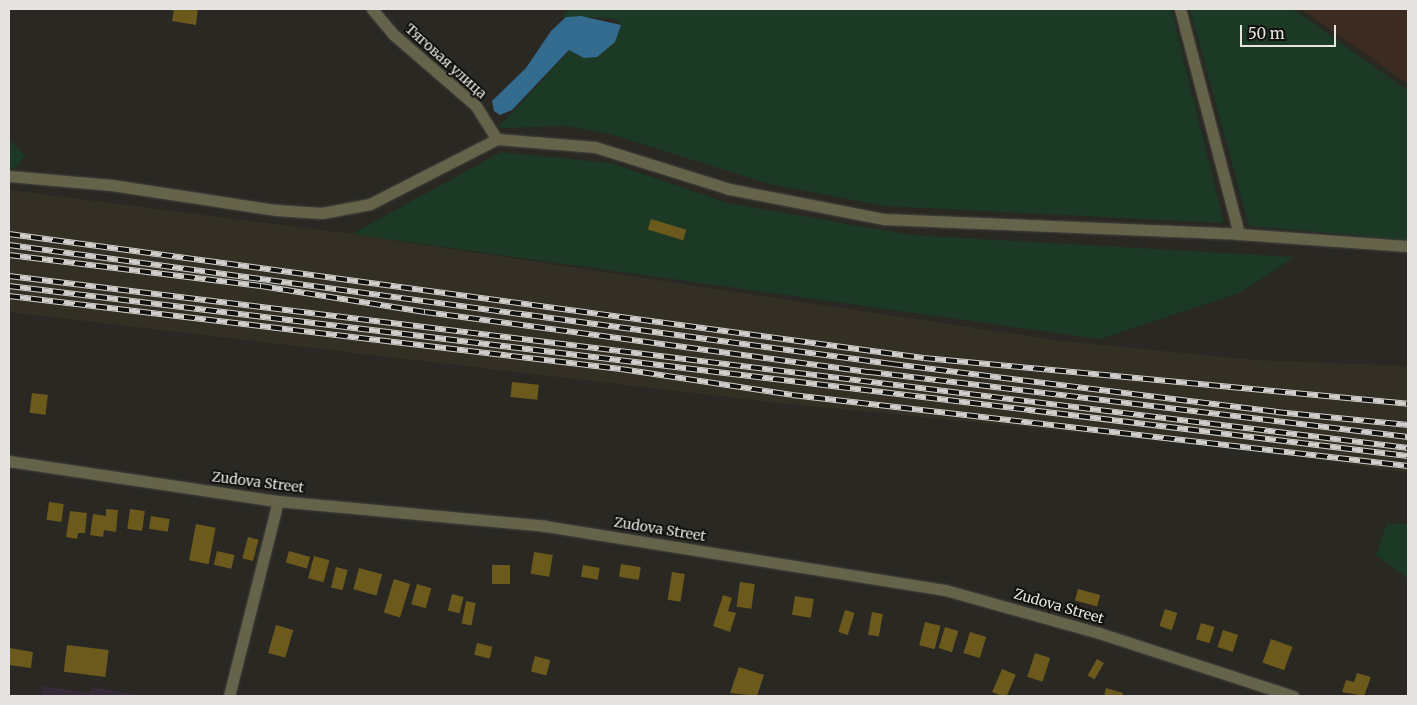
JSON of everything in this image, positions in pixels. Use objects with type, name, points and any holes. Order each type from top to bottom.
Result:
[{"type":"street","name":"Тяговая улица","points":[[372,9],[394,35],[476,106],[497,139]]},
{"type":"street","points":[[1180,9],[1240,234]]},
{"type":"street","points":[[9,176],[112,185],[276,210],[322,213],[370,204],[497,139],[595,147],[728,189],[884,220],[1240,234],[1408,246]]},
{"type":"street","name":"Zudova Street","points":[[9,462],[278,501],[545,526],[945,590],[1100,633],[1292,696]]},
{"type":"street","points":[[228,696],[278,501]]},
{"type":"shaded area","points":[[1301,9],[1408,9],[1408,84]]},
{"type":"shaded area","points":[[9,190],[352,234],[1061,341],[1255,360],[1408,366],[1408,473],[1246,449],[778,403],[9,312]]},
{"type":"shaded area","points":[[42,686],[90,693],[91,687],[147,696],[40,696]]},
{"type":"green space","points":[[569,9],[1171,9],[1224,223],[885,206],[770,184],[610,134],[567,126],[498,128],[570,50],[584,58],[621,25],[613,18],[561,17]]},
{"type":"green space","points":[[1190,9],[1293,9],[1408,91],[1408,240],[1249,226]]},
{"type":"green space","points":[[9,139],[25,156],[15,169],[9,168]]},
{"type":"green space","points":[[501,152],[611,163],[727,203],[911,235],[1295,257],[1239,293],[1100,339],[352,234]]},
{"type":"green space","points":[[1387,524],[1408,524],[1408,579],[1376,555]]},
{"type":"water","points":[[581,16],[621,25],[615,42],[597,57],[584,58],[569,50],[512,110],[500,115],[494,111],[492,101],[526,68],[551,31],[566,17]]},
{"type":"building","points":[[166,9],[198,9],[196,25],[172,21],[174,11]]},
{"type":"building","points":[[651,219],[686,230],[683,240],[648,230]]},
{"type":"building","points":[[512,382],[539,385],[537,400],[510,397]]},
{"type":"building","points":[[32,393],[48,395],[45,415],[30,413]]},
{"type":"building","points":[[49,502],[64,504],[61,522],[46,520]]},
{"type":"building","points":[[106,509],[118,510],[116,532],[104,530],[103,537],[90,535],[93,514],[106,516]]},
{"type":"building","points":[[130,509],[145,511],[142,531],[127,529]]},
{"type":"building","points":[[70,511],[87,513],[85,533],[78,533],[77,539],[66,537]]},
{"type":"building","points":[[151,516],[170,519],[168,532],[149,529]]},
{"type":"building","points":[[196,524],[216,528],[209,564],[189,560]]},
{"type":"building","points":[[248,537],[259,540],[253,561],[242,558]]},
{"type":"building","points":[[217,551],[235,555],[231,569],[214,565]]},
{"type":"building","points":[[289,551],[310,557],[307,569],[286,563]]},
{"type":"building","points":[[534,552],[553,555],[549,577],[531,574]]},
{"type":"building","points":[[314,556],[329,560],[324,582],[308,578]]},
{"type":"building","points":[[621,564],[641,567],[639,580],[619,577]]},
{"type":"building","points":[[492,565],[510,565],[510,584],[492,584]]},
{"type":"building","points":[[583,565],[600,568],[598,580],[581,577]]},
{"type":"building","points":[[336,567],[348,570],[343,590],[331,587]]},
{"type":"building","points":[[359,568],[382,574],[376,595],[353,589]]},
{"type":"building","points":[[672,572],[685,574],[680,602],[668,600]]},
{"type":"building","points":[[394,579],[410,584],[400,617],[384,612]]},
{"type":"building","points":[[740,582],[755,584],[751,609],[737,607]]},
{"type":"building","points":[[417,584],[431,588],[426,608],[411,604]]},
{"type":"building","points":[[1078,589],[1100,595],[1097,607],[1075,601]]},
{"type":"building","points":[[452,594],[464,597],[460,613],[448,610]]},
{"type":"building","points":[[723,595],[732,598],[728,611],[736,613],[730,632],[713,626]]},
{"type":"building","points":[[795,596],[814,599],[811,618],[792,615]]},
{"type":"building","points":[[466,601],[476,603],[471,625],[462,624]]},
{"type":"building","points":[[1165,609],[1177,613],[1172,630],[1159,626]]},
{"type":"building","points":[[845,610],[855,613],[848,635],[838,632]]},
{"type":"building","points":[[872,612],[883,614],[879,637],[868,635]]},
{"type":"building","points":[[925,622],[941,626],[935,649],[919,645]]},
{"type":"building","points":[[1201,623],[1214,627],[1209,643],[1196,639]]},
{"type":"building","points":[[276,625],[293,630],[285,658],[268,653]]},
{"type":"building","points":[[945,627],[958,631],[952,652],[939,648]]},
{"type":"building","points":[[1223,630],[1238,635],[1233,652],[1217,647]]},
{"type":"building","points":[[970,632],[986,637],[980,658],[964,653]]},
{"type":"building","points":[[1271,639],[1293,647],[1284,670],[1262,662]]},
{"type":"building","points":[[477,643],[493,647],[490,659],[474,655]]},
{"type":"building","points":[[67,645],[109,650],[105,677],[64,672]]},
{"type":"building","points":[[9,648],[33,652],[31,668],[9,665]]},
{"type":"building","points":[[1035,653],[1050,658],[1042,682],[1027,677]]},
{"type":"building","points":[[535,656],[550,660],[546,676],[531,671]]},
{"type":"building","points":[[1097,659],[1104,663],[1094,679],[1088,675]]},
{"type":"building","points":[[739,667],[764,675],[757,696],[730,693]]},
{"type":"building","points":[[1002,669],[1016,675],[1007,696],[992,692]]},
{"type":"building","points":[[1357,673],[1371,677],[1364,696],[1342,692],[1346,680],[1354,682]]},
{"type":"building","points":[[1106,688],[1123,693],[1122,696],[1104,696]]},
{"type":"railway","points":[[9,234],[924,358],[1408,404]]},
{"type":"railway","points":[[9,245],[892,364],[1276,412],[1408,425]]},
{"type":"railway","points":[[9,255],[261,286],[425,312],[870,372],[1408,437]]},
{"type":"railway","points":[[9,276],[1408,448]]},
{"type":"railway","points":[[9,286],[1408,456]]},
{"type":"railway","points":[[9,296],[621,369],[792,395],[1408,466]]}]
